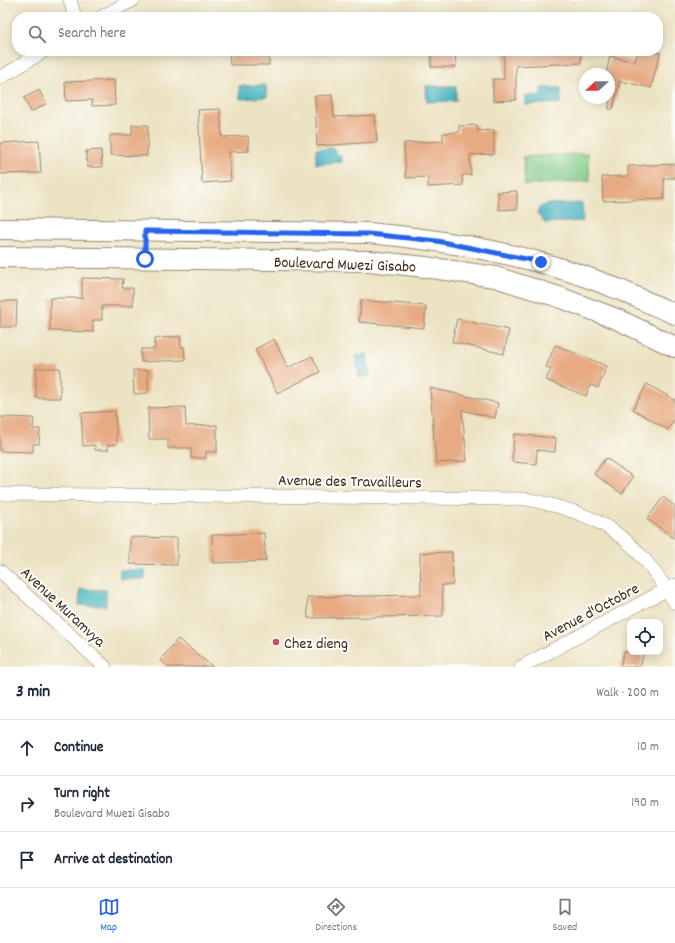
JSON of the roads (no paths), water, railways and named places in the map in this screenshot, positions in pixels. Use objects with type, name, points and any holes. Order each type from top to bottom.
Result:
[{"type":"main road","name":"Boulevard Mwezi Gisabo","points":[[0,229],[369,234],[437,241],[541,262],[600,282],[675,314]]},
{"type":"main road","points":[[145,231],[145,259]]},
{"type":"main road","name":"Boulevard Mwezi Gisabo","points":[[0,257],[369,261],[425,267],[494,277],[559,297],[673,341]]},
{"type":"street","points":[[70,0],[74,12]]},
{"type":"street","points":[[110,12],[133,0]]},
{"type":"street","points":[[0,78],[36,56]]},
{"type":"street","name":"Avenue des Travailleurs","points":[[0,494],[526,499],[560,506],[590,517],[622,536],[671,587],[675,603]]},
{"type":"street","name":"Avenue Muramvya","points":[[0,570],[105,667]]},
{"type":"street","name":"Avenue d'Octobre","points":[[521,667],[671,587]]},
{"type":"water","points":[[266,85],[267,97],[240,99],[239,86]]},
{"type":"water","points":[[426,86],[456,86],[456,101],[427,102]]},
{"type":"water","points":[[541,88],[561,88],[561,103],[525,105],[525,96],[541,95]]},
{"type":"water","points":[[334,148],[335,152],[341,156],[342,162],[316,164],[316,149]]},
{"type":"water","points":[[582,203],[583,221],[545,223],[537,213],[540,207],[547,204]]},
{"type":"water","points":[[367,354],[370,376],[359,377],[356,356]]},
{"type":"water","points":[[120,570],[145,570],[145,579],[120,579]]},
{"type":"water","points":[[80,589],[106,590],[106,606],[79,605]]},
{"type":"place","name":"Chez dieng","points":[[276,642]]}]
